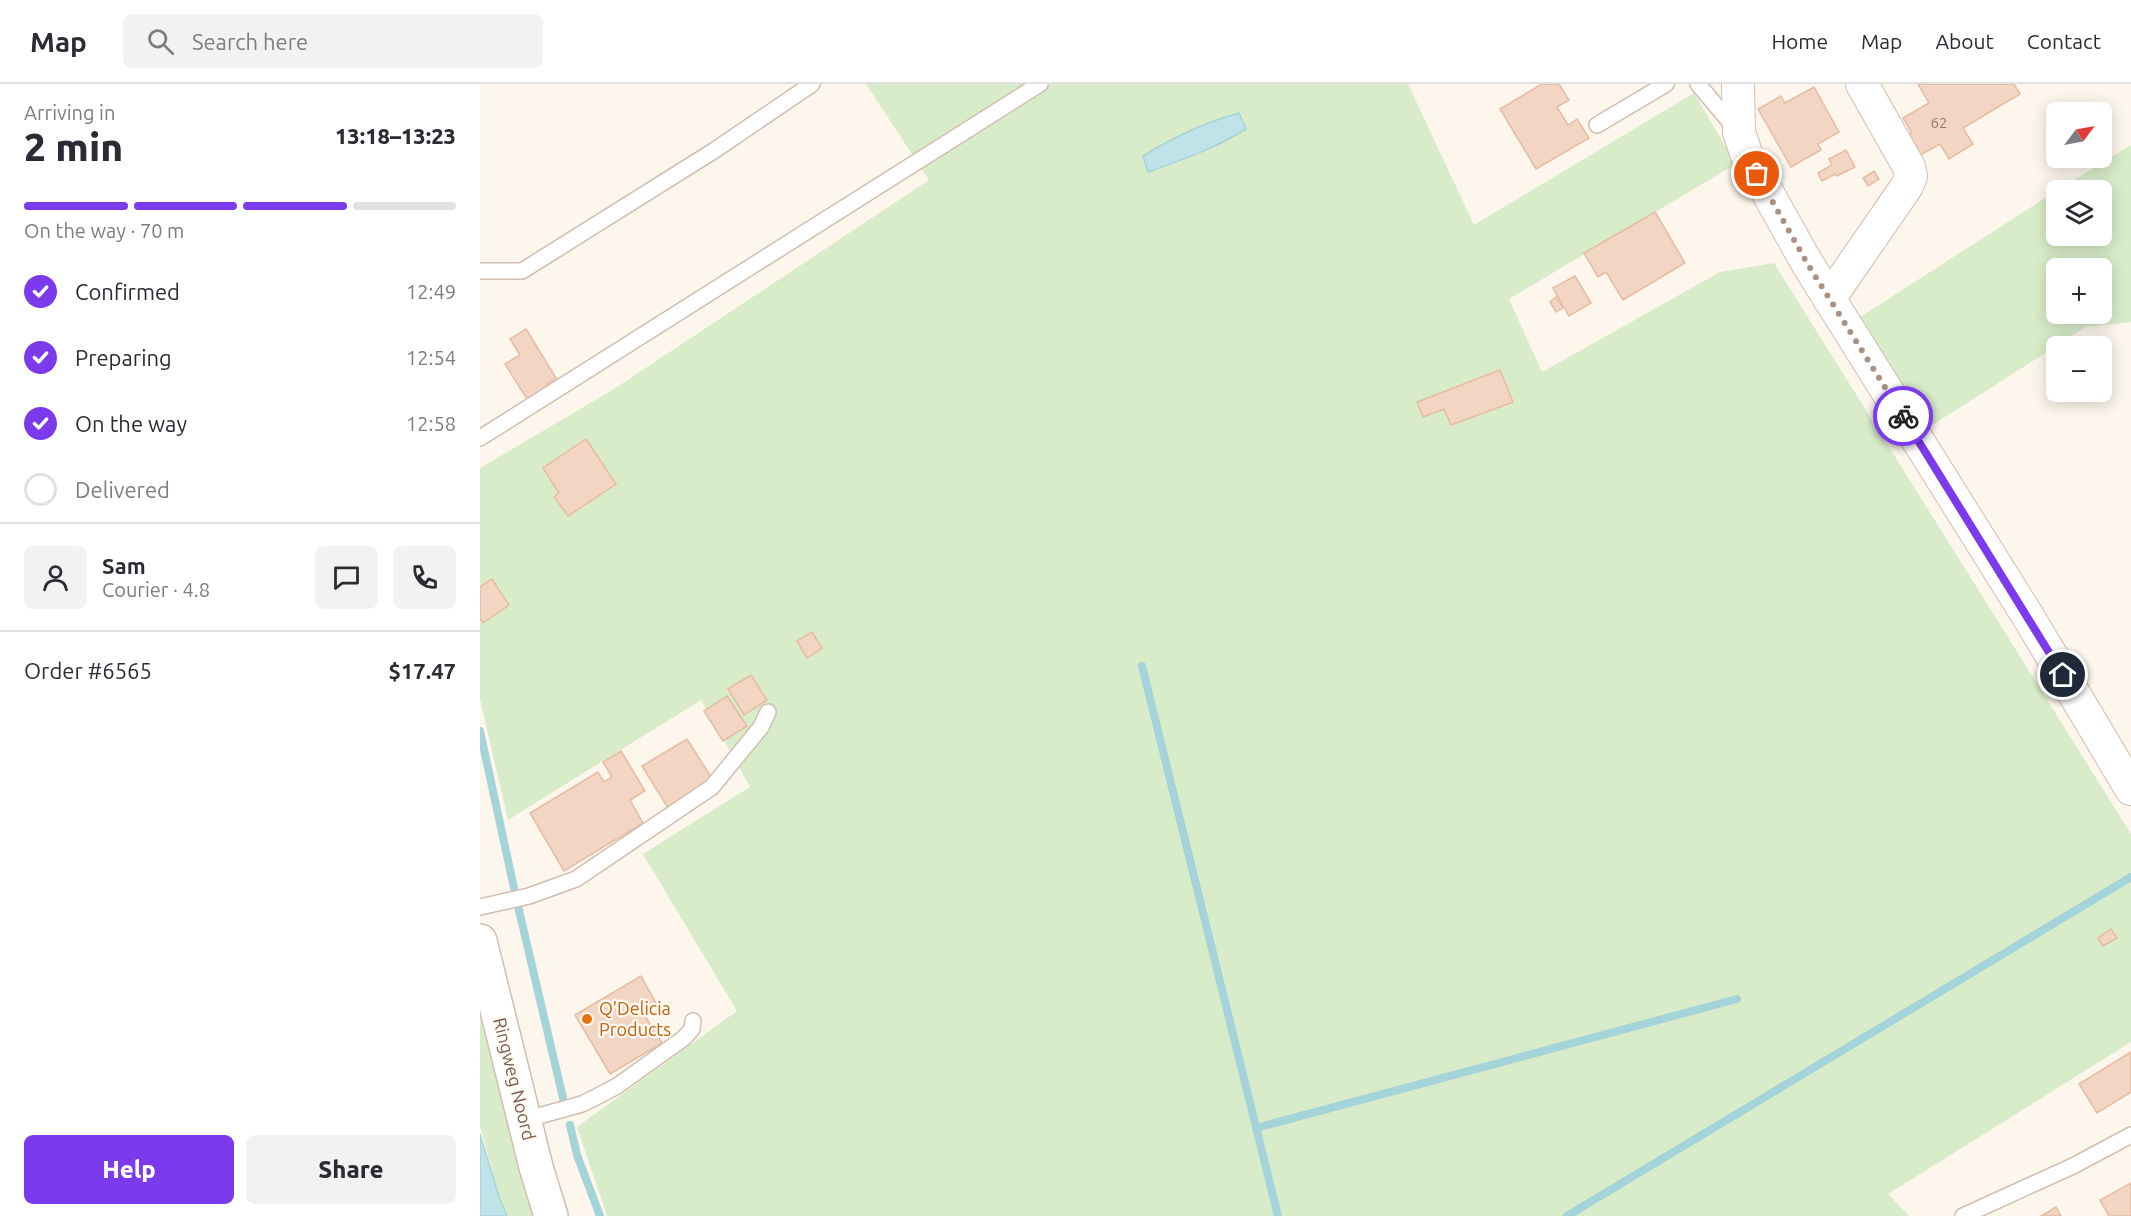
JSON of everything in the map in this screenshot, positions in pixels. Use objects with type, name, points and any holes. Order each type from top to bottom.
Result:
[{"type":"street","points":[[1829,299],[1907,186],[1911,176],[1909,166],[1862,84]]},
{"type":"street","points":[[1743,87],[1739,132],[1748,156],[1829,299],[2029,618],[2131,789]]},
{"type":"street","name":"Ringweg Noord","points":[[480,941],[524,1120],[551,1216]]},
{"type":"lane","points":[[480,271],[522,271],[716,150],[812,84]]},
{"type":"lane","points":[[480,438],[1040,84]]},
{"type":"lane","points":[[1597,125],[1666,84]]},
{"type":"lane","points":[[1698,84],[1739,132]]},
{"type":"lane","points":[[480,907],[529,896],[576,879],[712,787],[761,727],[768,712]]},
{"type":"lane","points":[[524,1120],[582,1104],[617,1086],[684,1038],[692,1029],[693,1021]]},
{"type":"lane","points":[[1963,1216],[2032,1186],[2131,1135]]},
{"type":"green space","points":[[866,84],[1408,84],[1474,225],[1694,93],[1736,164],[1509,299],[1542,372],[1720,272],[1774,263],[2131,834],[2131,1042],[1888,1194],[1909,1216],[607,1216],[577,1127],[737,1011],[643,854],[750,787],[701,700],[508,820],[480,699],[480,468],[614,389],[929,180]]},
{"type":"green space","points":[[2131,145],[2131,322],[2086,327],[2072,336],[2046,336],[2046,353],[1923,431],[1854,321],[2046,197],[2046,246],[2112,246],[2112,180],[2074,180],[2094,168],[2112,168],[2112,157]]},
{"type":"green space","points":[[480,1010],[518,1168],[534,1216],[507,1216],[499,1197],[480,1125]]},
{"type":"water","points":[[1239,113],[1246,129],[1211,148],[1148,172],[1143,156],[1190,131]]},
{"type":"water","points":[[480,1134],[499,1197],[507,1216],[480,1216]]},
{"type":"building","points":[[1542,84],[1559,84],[1569,100],[1557,107],[1568,125],[1577,119],[1589,138],[1536,169],[1500,109]]},
{"type":"building","points":[[1918,84],[2014,84],[2020,94],[1963,128],[1973,144],[1949,159],[1940,144],[1913,159],[1902,139],[1912,133],[1903,118],[1929,103]]},
{"type":"building","points":[[1814,87],[1839,132],[1818,144],[1821,150],[1791,167],[1758,109],[1781,96],[1785,103]]},
{"type":"building","points":[[1846,150],[1855,167],[1822,181],[1818,173],[1832,165],[1829,159]]},
{"type":"building","points":[[1874,171],[1879,179],[1868,186],[1863,178]]},
{"type":"building","points":[[1655,212],[1685,263],[1623,300],[1606,272],[1598,277],[1584,253]]},
{"type":"building","points":[[1575,276],[1591,303],[1569,316],[1553,288]]},
{"type":"building","points":[[1556,297],[1563,308],[1556,312],[1550,302]]},
{"type":"building","points":[[526,329],[556,378],[547,384],[551,391],[530,404],[505,364],[520,355],[510,339]]},
{"type":"building","points":[[1500,370],[1513,402],[1451,425],[1444,409],[1423,417],[1417,402]]},
{"type":"building","points":[[586,439],[616,484],[568,516],[554,497],[559,493],[543,468]]},
{"type":"building","points":[[492,579],[509,605],[483,623],[480,618],[480,587]]},
{"type":"building","points":[[812,632],[822,648],[807,658],[797,641]]},
{"type":"building","points":[[751,675],[767,700],[744,715],[728,689]]},
{"type":"building","points":[[727,696],[747,726],[723,741],[704,711]]},
{"type":"building","points":[[687,739],[713,780],[668,808],[642,766]]},
{"type":"building","points":[[621,751],[645,791],[630,800],[643,823],[564,871],[530,813],[598,772],[604,782],[612,777],[603,762]]},
{"type":"building","points":[[2111,929],[2117,938],[2103,946],[2098,938]]},
{"type":"building","points":[[641,976],[656,1003],[642,1011],[662,1043],[610,1074],[575,1015]]},
{"type":"building","points":[[2131,1052],[2131,1092],[2097,1113],[2079,1084]]},
{"type":"building","points":[[2131,1183],[2131,1216],[2109,1216],[2100,1200]]},
{"type":"building","points":[[2056,1207],[2061,1216],[2041,1216]]},
{"type":"waterway","points":[[1142,666],[1278,1216]]},
{"type":"waterway","points":[[480,731],[514,888]]},
{"type":"waterway","points":[[1567,1216],[2131,877]]},
{"type":"waterway","points":[[518,906],[563,1098]]},
{"type":"waterway","points":[[1256,1128],[1737,999]]},
{"type":"waterway","points":[[570,1125],[577,1155],[600,1216]]},
{"type":"way so far","points":[[1757,174],[1807,263],[1903,416]]},
{"type":"place","name":"Q'Delicia Products","points":[[587,1019]]},
{"type":"route","points":[[1903,416],[2063,675]]}]
